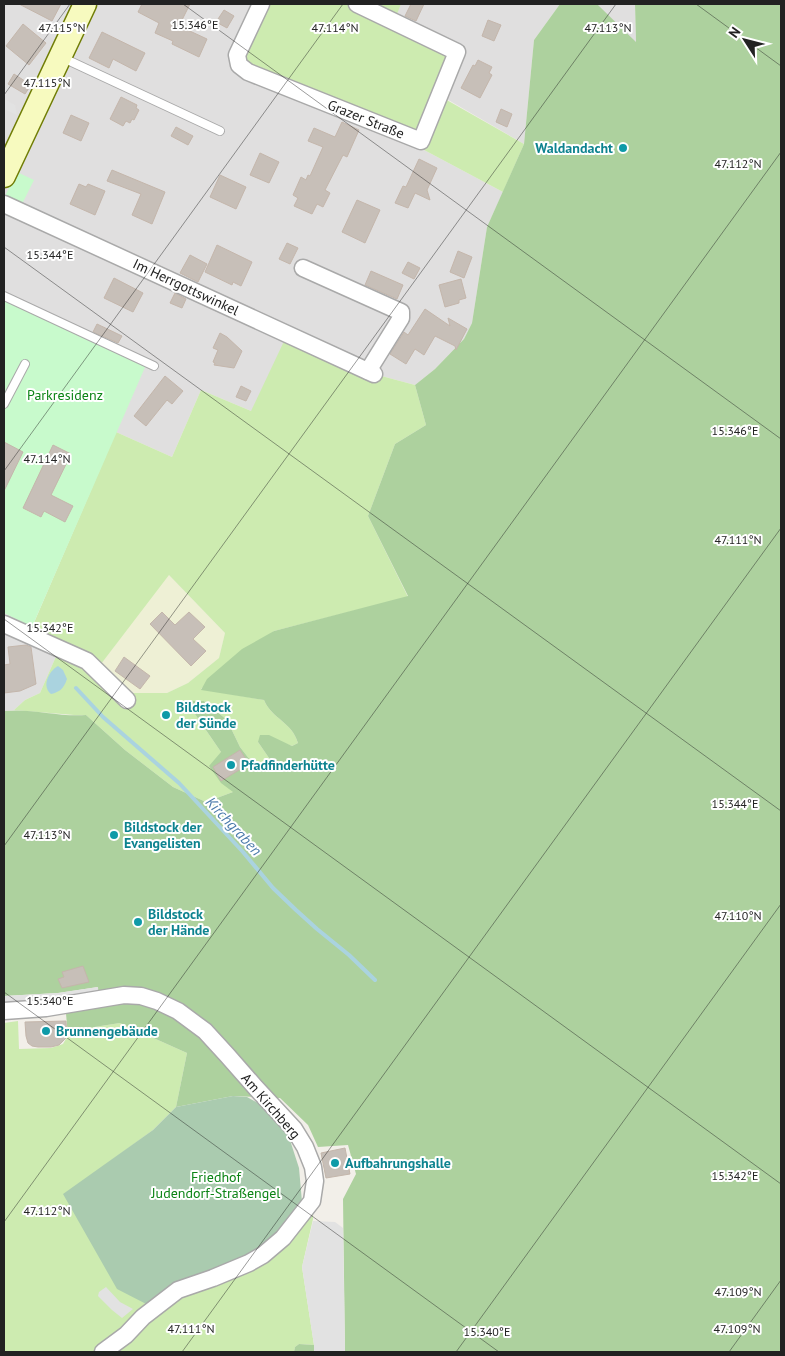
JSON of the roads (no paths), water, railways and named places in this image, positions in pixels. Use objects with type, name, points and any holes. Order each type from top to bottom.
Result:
[{"type":"main road","points":[[6,168],[85,4]]},
{"type":"street","name":"Grazer Straße","points":[[261,4],[236,55],[239,65],[248,72],[421,141],[457,52],[357,4]]},
{"type":"street","name":"Im Herrgottswinkel","points":[[4,204],[371,373],[401,318],[401,312],[303,268]]},
{"type":"street","points":[[4,624],[87,661],[127,700]]},
{"type":"street","name":"Am Kirchberg","points":[[4,1011],[46,1008],[124,995],[141,996],[178,1011],[205,1032],[294,1130],[305,1147],[313,1167],[312,1201],[283,1238],[263,1255],[249,1263],[178,1290],[143,1317],[126,1335],[103,1352]]},
{"type":"lane","points":[[59,56],[220,131]]},
{"type":"lane","points":[[4,296],[154,366]]},
{"type":"lane","points":[[4,404],[25,364]]},
{"type":"water","points":[[58,666],[63,670],[67,679],[61,689],[51,694],[48,691],[47,679]]},
{"type":"waterway","name":"Kirchgraben","points":[[76,688],[103,717],[179,783],[243,852],[273,888],[375,980]]},
{"type":"place","name":"Waldandacht","points":[[623,148]]},
{"type":"place","name":"Bildstock der Sünde","points":[[166,715]]},
{"type":"place","name":"Pfadfinderhütte","points":[[231,765]]},
{"type":"place","name":"Bildstock der Evangelisten","points":[[114,835]]},
{"type":"place","name":"Bildstock der Hände","points":[[138,922]]},
{"type":"place","name":"Brunnengebäude","points":[[46,1031]]},
{"type":"place","name":"Aufbahrungshalle","points":[[335,1163]]},
{"type":"park label","name":"Parkresidenz","points":[[65,395]]},
{"type":"park label","name":"Friedhof Judendorf-Straßengel","points":[[216,1186]]}]
